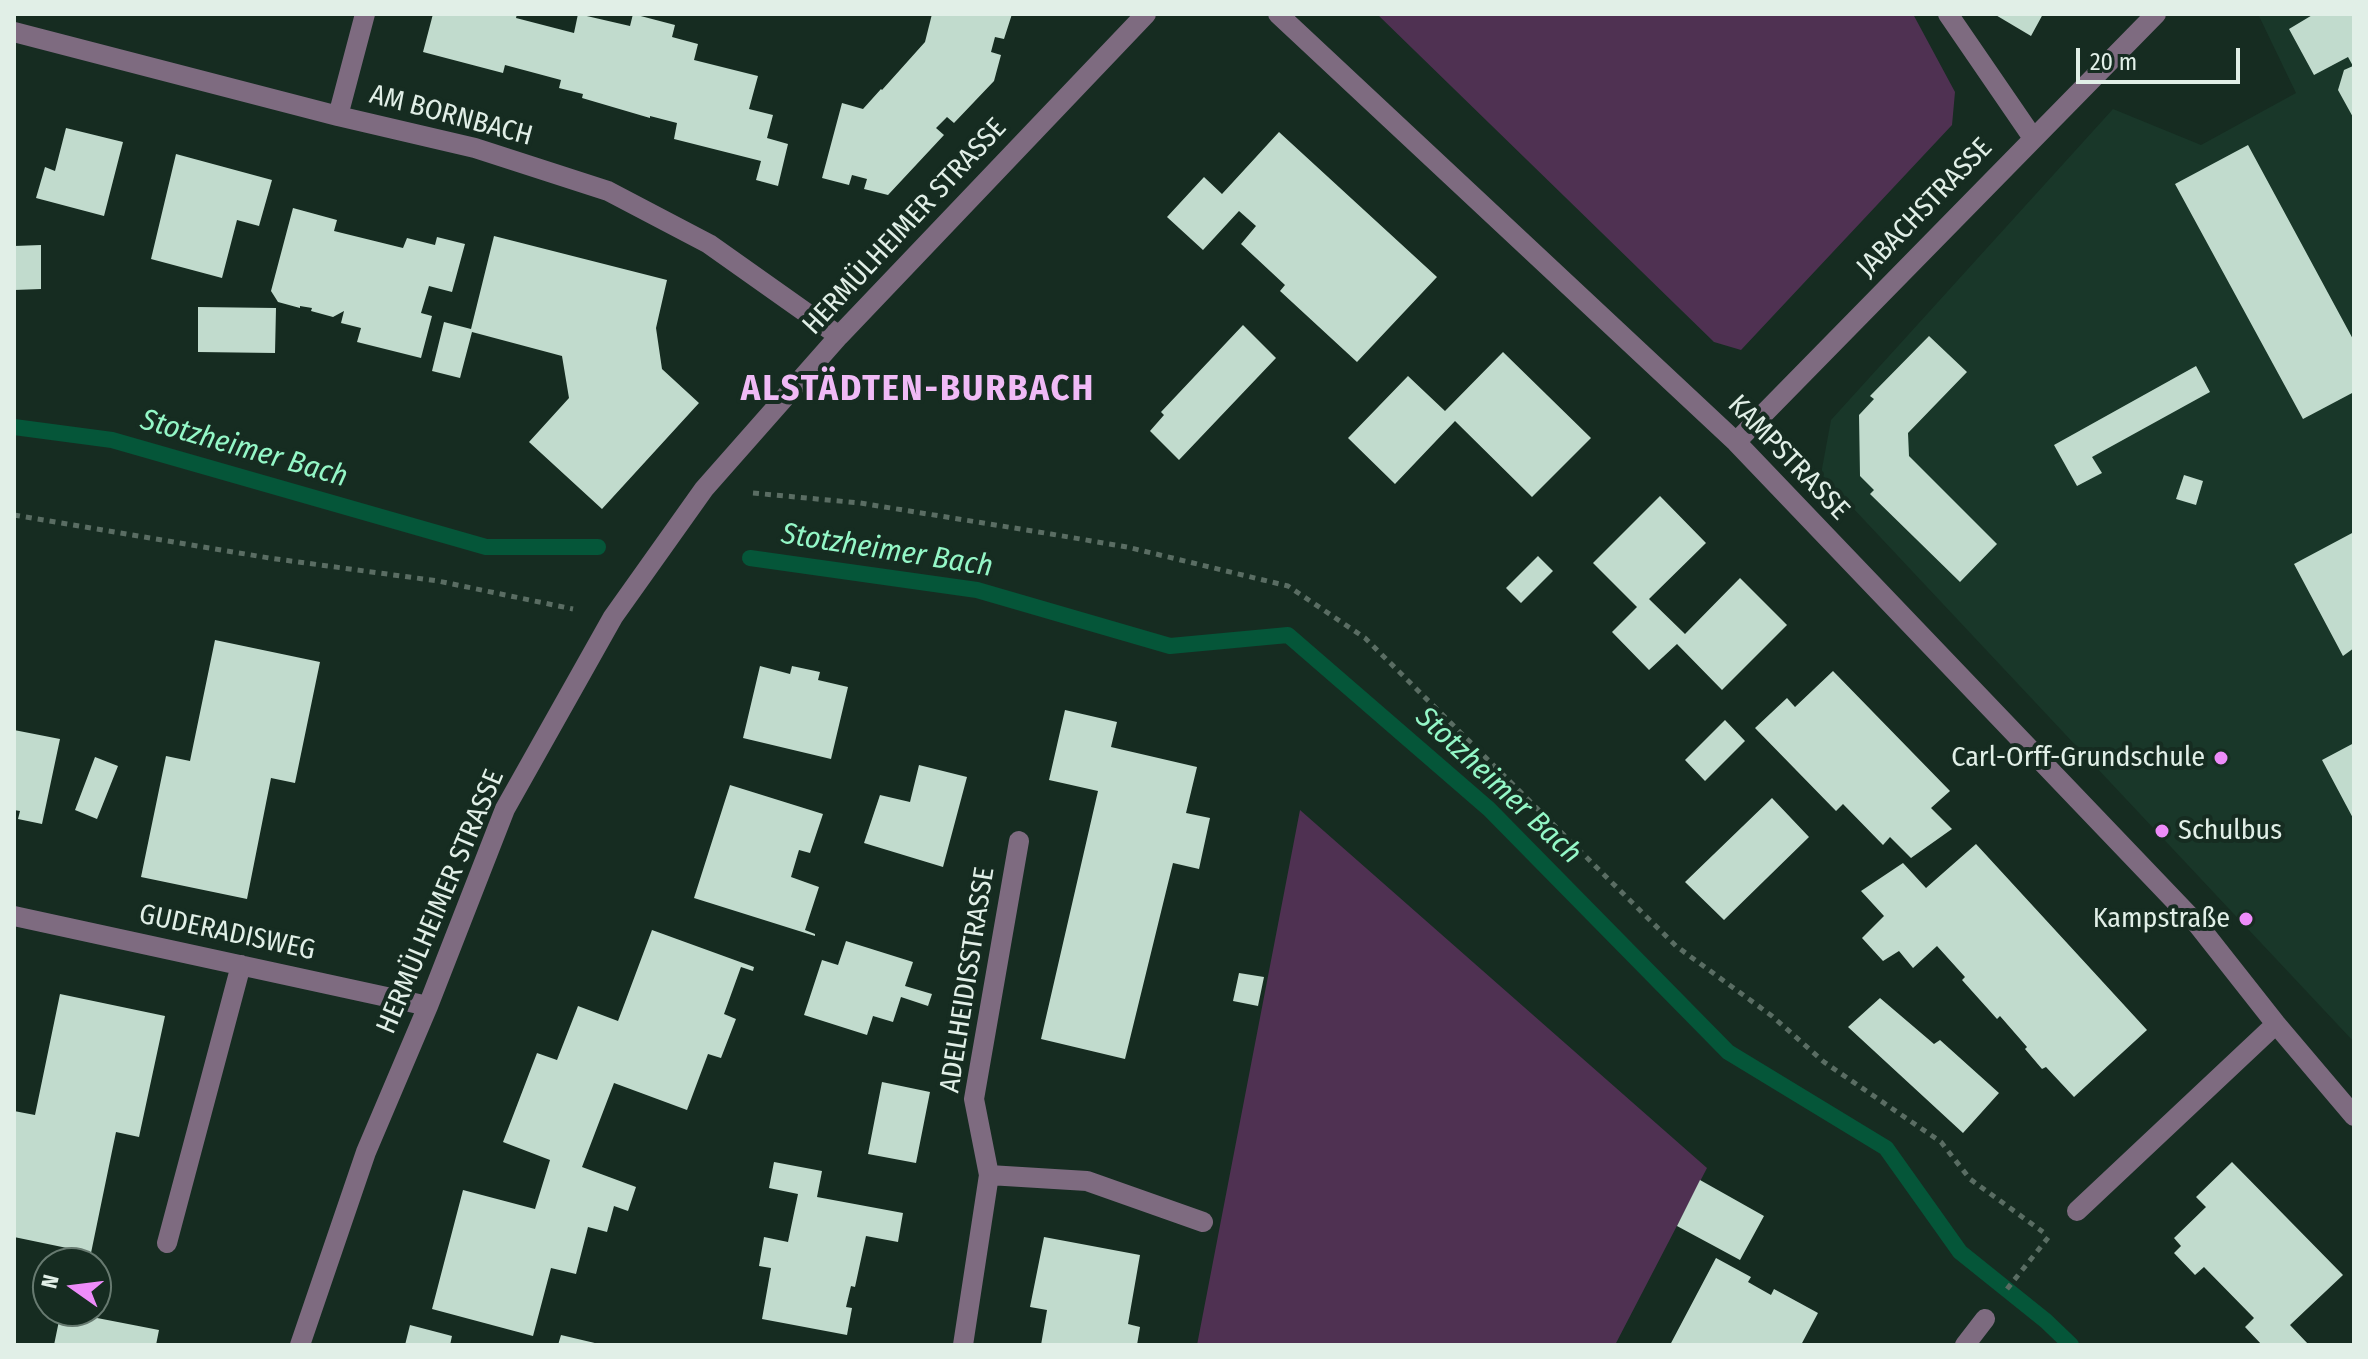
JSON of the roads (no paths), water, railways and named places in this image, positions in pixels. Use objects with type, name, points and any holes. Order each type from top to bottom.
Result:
[{"type":"street","points":[[338,116],[365,14]]},
{"type":"street","name":"HERMÜLHEIMER STRASSE","points":[[300,1345],[366,1152],[428,1006],[505,809],[613,617],[704,489],[839,336],[1146,14]]},
{"type":"street","name":"KAMPSTRASSE","points":[[1278,14],[1736,442],[2198,925],[2354,1116]]},
{"type":"street","points":[[1948,14],[2033,138]]},
{"type":"street","name":"JABACHSTRASSE","points":[[1736,442],[2156,14]]},
{"type":"street","name":"AM BORNBACH","points":[[14,32],[475,148],[608,191],[709,244],[839,336]]},
{"type":"street","name":"ADELHEIDISSTRASSE","points":[[963,1345],[989,1175],[974,1099],[1019,841]]},
{"type":"street","name":"GUDERADISWEG","points":[[14,916],[428,1006]]},
{"type":"street","points":[[167,1243],[241,965]]},
{"type":"street","points":[[2077,1211],[2276,1024]]},
{"type":"street","points":[[989,1175],[1087,1181],[1203,1222]]},
{"type":"street","points":[[1965,1345],[1985,1319]]},
{"type":"waterway","name":"Stotzheimer Bach","points":[[14,427],[112,440],[486,547],[598,547]]},
{"type":"waterway","name":"Stotzheimer Bach","points":[[750,558],[977,590],[1170,646],[1288,635],[1489,809],[1728,1052],[1886,1148],[1960,1252],[2071,1345]]},
{"type":"place","name":"Carl-Orff-Grundschule","points":[[2221,758]]},
{"type":"place","name":"Schulbus","points":[[2162,831]]},
{"type":"place","name":"Kampstraße","points":[[2246,919]]},
{"type":"district","name":"ALSTÄDTEN-BURBACH","points":[[918,390]]}]
